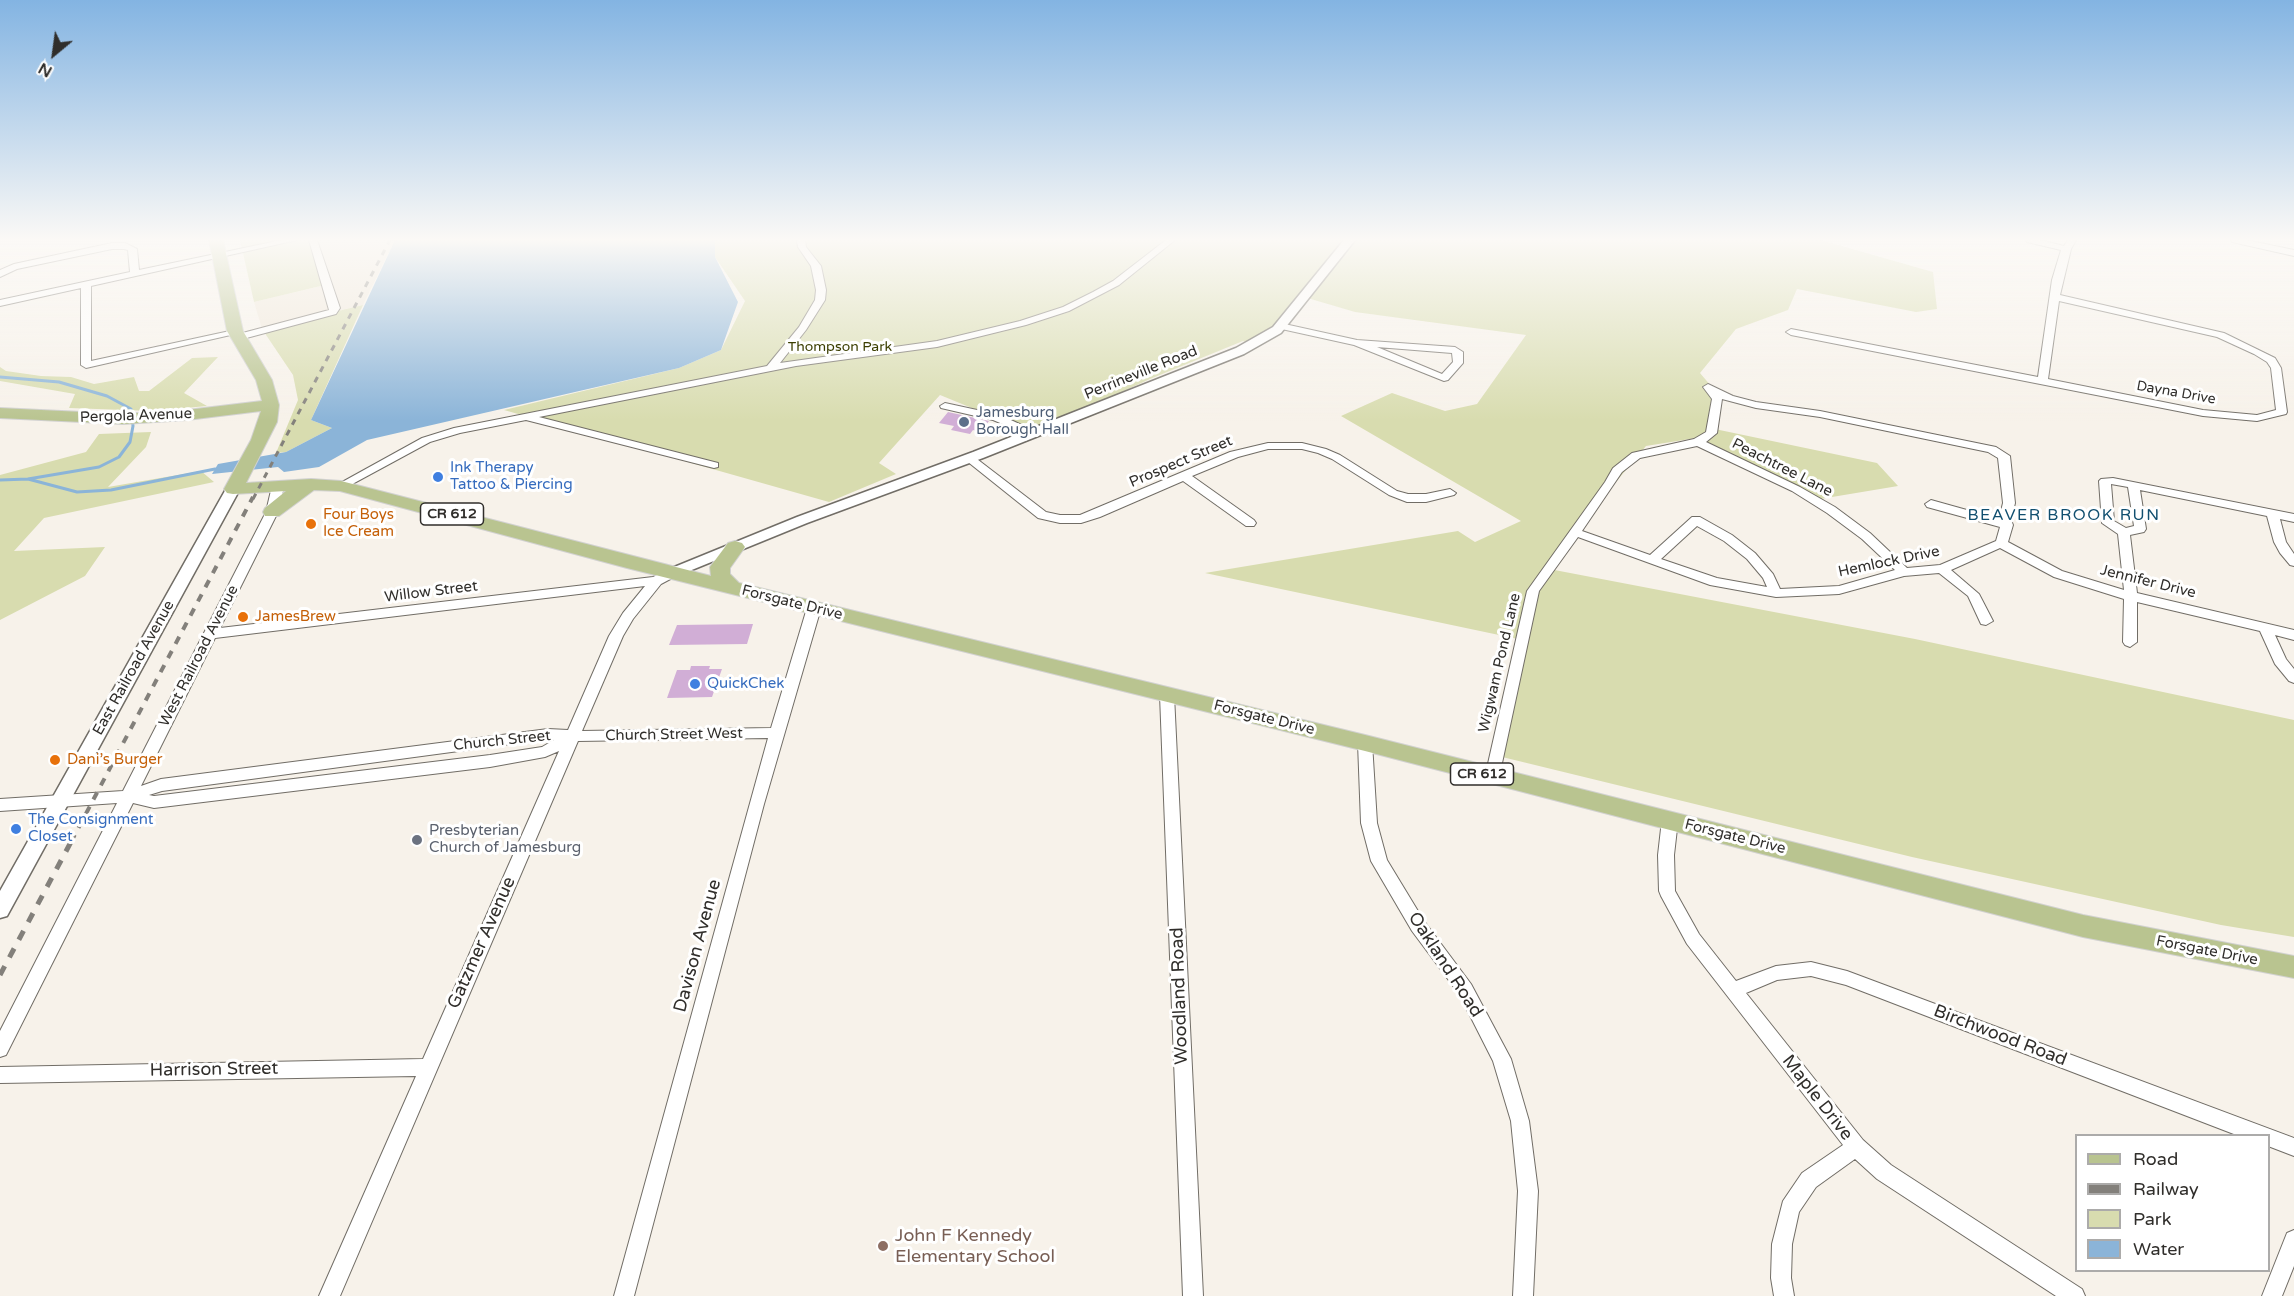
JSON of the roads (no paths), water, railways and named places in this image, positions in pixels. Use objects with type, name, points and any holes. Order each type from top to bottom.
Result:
[{"type":"main road","points":[[230,300],[237,334],[264,380],[271,405],[268,422],[237,481]]},
{"type":"main road","name":"Pergola Avenue","points":[[0,414],[123,419],[153,418],[271,405]]},
{"type":"main road","name":"Forsgate Drive","points":[[237,481],[278,486],[311,484],[342,486],[664,577],[732,588],[1365,743],[1491,777],[1670,820],[2083,926],[2294,967]]},
{"type":"main road","points":[[272,512],[288,498],[311,484]]},
{"type":"main road","points":[[732,588],[720,575],[720,567],[735,547]]},
{"type":"street","points":[[86,300],[86,365],[333,312],[335,308],[333,300]]},
{"type":"street","points":[[770,369],[791,344],[820,300]]},
{"type":"street","points":[[342,486],[426,440],[458,430],[820,359],[937,344],[1023,323],[1066,309],[1082,300]]},
{"type":"street","name":"Perrineville Road","points":[[664,577],[735,547],[1240,351],[1264,339],[1280,326],[1301,300]]},
{"type":"street","points":[[2043,381],[2055,300]]},
{"type":"street","name":"Dayna Drive","points":[[1791,332],[2212,414],[2257,418],[2282,412],[2276,368],[2271,360],[2258,352],[2220,335],[2071,300]]},
{"type":"street","points":[[1280,326],[1357,343],[1455,350],[1458,351],[1458,363],[1444,378],[1357,343]]},
{"type":"street","points":[[791,344],[820,359]]},
{"type":"street","points":[[1698,442],[1711,433],[1716,399],[1708,387],[1729,398],[1756,405],[1820,414],[1992,449],[2004,456],[2009,503],[2005,520],[2007,525],[2001,543]]},
{"type":"street","points":[[945,406],[996,417],[1033,433]]},
{"type":"street","points":[[525,417],[714,465]]},
{"type":"street","name":"Wigwam Pond Lane","points":[[1491,777],[1533,591],[1611,482],[1617,470],[1636,455],[1698,442]]},
{"type":"street","name":"Peachtree Lane","points":[[1698,442],[1796,489],[1831,510],[1866,536],[1904,572]]},
{"type":"street","name":"Prospect Street","points":[[969,458],[1042,515],[1060,519],[1081,519],[1096,514],[1234,454],[1268,446],[1302,446],[1336,458],[1393,493],[1407,498],[1426,498],[1450,493]]},
{"type":"street","points":[[1184,476],[1250,523]]},
{"type":"street","name":"East Railroad Avenue","points":[[0,910],[237,481]]},
{"type":"street","points":[[2133,485],[2140,529],[2124,532],[2108,523],[2105,481],[2133,485],[2294,518]]},
{"type":"street","name":"West Railroad Avenue","points":[[0,1049],[272,512],[278,486]]},
{"type":"street","points":[[1931,504],[2007,525]]},
{"type":"street","points":[[2272,513],[2280,542],[2294,562]]},
{"type":"street","points":[[1652,560],[1696,520],[1728,538],[1751,556],[1768,577],[1776,593]]},
{"type":"street","name":"Hemlock Drive","points":[[1574,532],[1715,582],[1776,593],[1839,590],[1904,572],[1942,569],[2001,543]]},
{"type":"street","points":[[2124,532],[2131,596],[2130,642]]},
{"type":"street","name":"Jennifer Drive","points":[[2001,543],[2058,574],[2131,596],[2294,635]]},
{"type":"street","points":[[1942,569],[1974,594],[1986,621]]},
{"type":"street","name":"Willow Street","points":[[209,634],[664,577]]},
{"type":"street","name":"Gatzmer Avenue","points":[[329,1296],[427,1067],[622,625],[664,577]]},
{"type":"street","name":"Davison Avenue","points":[[624,1296],[776,733],[814,608]]},
{"type":"street","points":[[2266,629],[2280,661],[2294,678]]},
{"type":"street","name":"Woodland Road","points":[[1167,695],[1193,1296]]},
{"type":"street","name":"Church Street West","points":[[572,736],[776,733]]},
{"type":"street","name":"Church Street","points":[[0,805],[128,796],[154,802],[545,752],[572,736]]},
{"type":"street","name":"Oakland Road","points":[[1365,743],[1369,823],[1379,861],[1418,926],[1465,989],[1502,1059],[1520,1121],[1528,1191],[1524,1296]]},
{"type":"street","name":"Maple Drive","points":[[1670,820],[1666,855],[1667,891],[1693,939],[1856,1147],[1894,1179],[2075,1296]]},
{"type":"street","name":"Birchwood Road","points":[[1733,990],[1776,973],[1811,969],[1838,976],[2261,1134]]},
{"type":"street","name":"Harrison Street","points":[[0,1075],[427,1067]]},
{"type":"street","name":"Birchwood Road","points":[[2270,1138],[2294,1147]]},
{"type":"street","points":[[1784,1296],[1781,1278],[1782,1244],[1791,1208],[1809,1180],[1835,1159],[1856,1147]]},
{"type":"street","points":[[2272,1296],[2294,1240]]},
{"type":"water","points":[[367,300],[738,302],[721,350],[679,368],[367,440],[319,467],[284,472],[278,467],[212,474],[218,464],[286,452],[332,428],[311,420]]},
{"type":"waterway","points":[[0,377],[59,382],[107,396],[131,409],[133,426],[130,442],[119,457],[99,467],[28,479]]},
{"type":"waterway","points":[[28,479],[77,492],[111,490],[215,469]]},
{"type":"waterway","points":[[0,480],[28,479]]},
{"type":"railway","points":[[253,499],[358,300]]},
{"type":"railway","points":[[71,842],[253,497]]},
{"type":"railway","points":[[0,975],[72,840]]},
{"type":"place","name":"Jamesburg Borough Hall","points":[[964,422]]},
{"type":"place","name":"Ink Therapy Tattoo & Piercing","points":[[438,477]]},
{"type":"place","name":"Four Boys Ice Cream","points":[[311,524]]},
{"type":"place","name":"JamesBrew","points":[[243,617]]},
{"type":"place","name":"QuickChek","points":[[695,684]]},
{"type":"place","name":"Dani’s Burger","points":[[55,760]]},
{"type":"place","name":"The Consignment Closet","points":[[16,829]]},
{"type":"place","name":"Presbyterian Church of Jamesburg","points":[[417,840]]},
{"type":"place","name":"John F Kennedy Elementary School","points":[[883,1246]]},
{"type":"district","name":"BEAVER BROOK RUN","points":[[2064,516]]},
{"type":"park label","name":"Thompson Park","points":[[840,347]]}]
